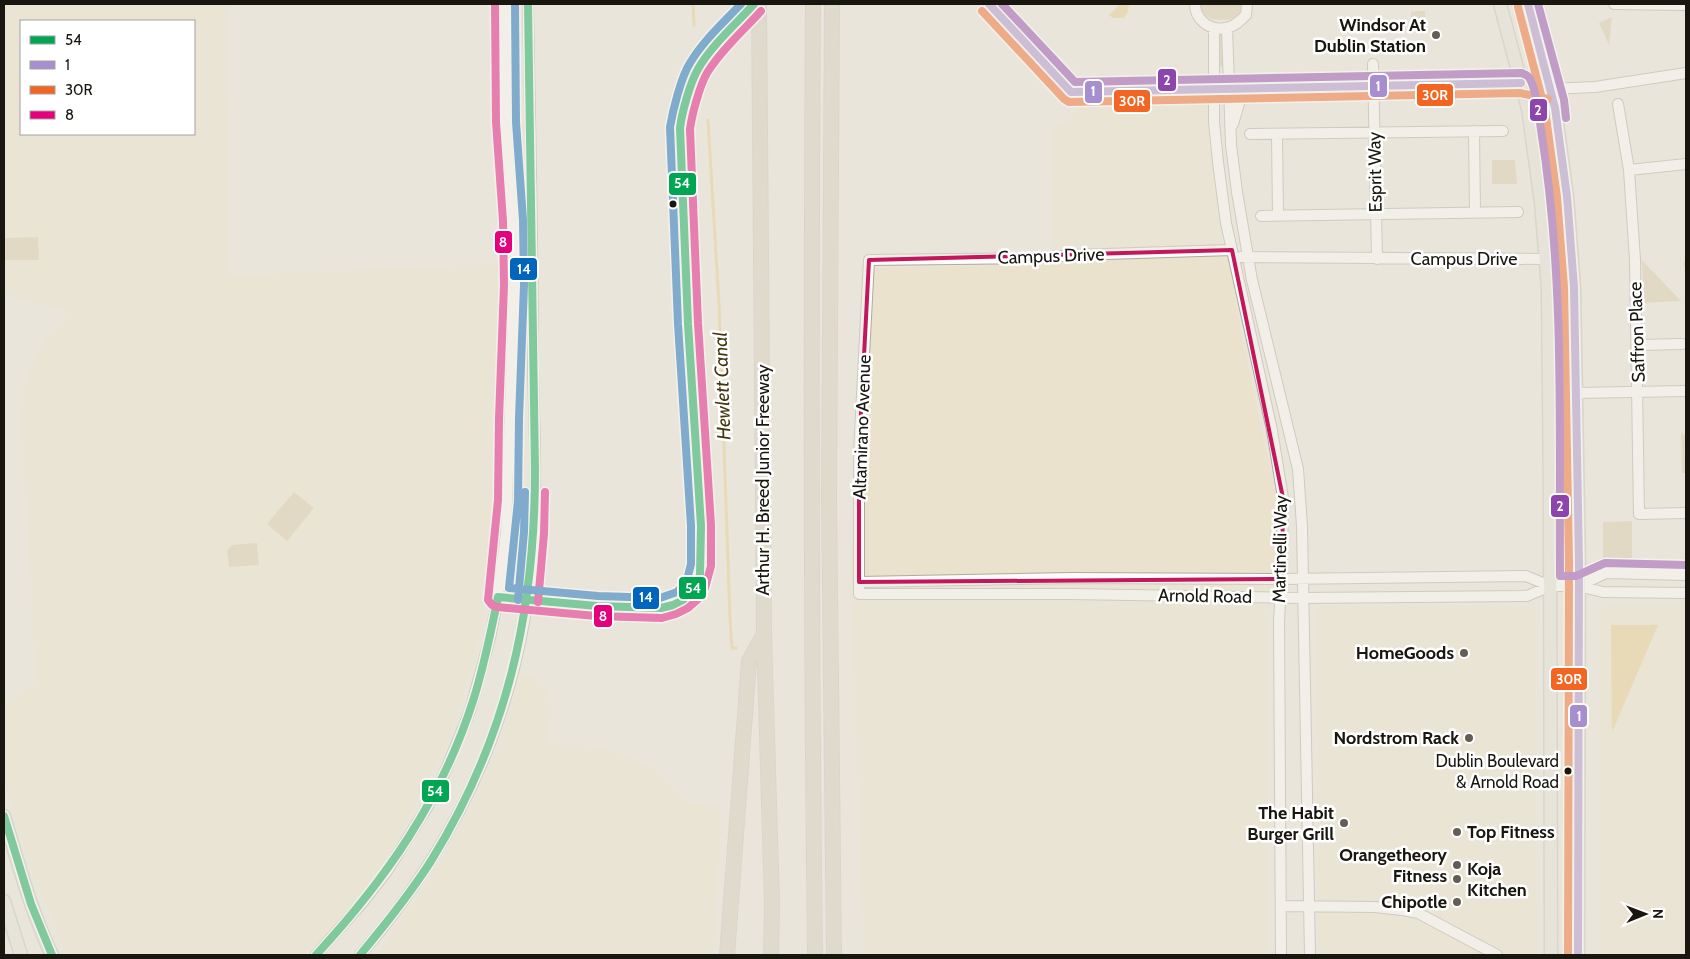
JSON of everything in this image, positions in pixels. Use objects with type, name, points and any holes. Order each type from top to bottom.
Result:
[{"type":"highway","name":"Arthur H. Breed Junior Freeway","points":[[760,4],[764,634],[772,904],[771,955]]},
{"type":"highway","points":[[813,4],[811,312],[815,955]]},
{"type":"highway","points":[[832,4],[829,496],[834,955]]},
{"type":"highway","points":[[727,955],[749,661],[764,634]]},
{"type":"highway","points":[[834,936],[840,955]]},
{"type":"main road","points":[[1500,4],[1528,109],[1540,192],[1548,288],[1550,955]]},
{"type":"main road","points":[[1528,4],[1555,108],[1567,196],[1574,287],[1578,586],[1578,955]]},
{"type":"main road","points":[[4,816],[7,833],[30,900],[52,955]]},
{"type":"main road","points":[[4,901],[21,955]]},
{"type":"street","points":[[316,955],[363,902],[387,871],[428,806],[445,772],[470,711],[490,638],[498,597],[506,532],[514,286],[512,213],[506,122],[505,4]]},
{"type":"street","points":[[360,955],[418,882],[450,830],[470,791],[498,725],[523,630],[532,566],[535,503],[528,4]]},
{"type":"street","points":[[989,4],[1071,92],[1521,83],[1550,89],[1595,87],[1686,73]]},
{"type":"street","points":[[1195,4],[1196,14],[1199,19],[1214,28],[1227,28],[1240,21],[1246,15],[1248,4]]},
{"type":"street","points":[[1614,4],[1686,5]]},
{"type":"street","name":"Martinelli Way","points":[[1214,28],[1214,122],[1218,162],[1233,254],[1272,430],[1283,498],[1279,632],[1281,955]]},
{"type":"street","name":"Martinelli Way","points":[[1227,28],[1228,88],[1234,171],[1248,257],[1298,469],[1302,526],[1310,955]]},
{"type":"street","name":"Esprit Way","points":[[1373,64],[1377,259]]},
{"type":"street","name":"Martinelli Way","points":[[1234,171],[1233,124],[1240,100],[1254,88]]},
{"type":"street","name":"Saffron Place","points":[[1618,104],[1629,170],[1635,260],[1639,514],[1686,514]]},
{"type":"street","points":[[1474,131],[1475,213]]},
{"type":"street","points":[[1250,134],[1503,131]]},
{"type":"street","points":[[1277,134],[1278,216]]},
{"type":"street","points":[[1629,170],[1686,164]]},
{"type":"street","points":[[1261,216],[1518,212]]},
{"type":"street","name":"Campus Drive","points":[[869,260],[1038,258],[1074,255],[1233,254],[1248,257],[1545,259]]},
{"type":"street","name":"Altamirano Avenue","points":[[859,594],[859,452],[869,260]]},
{"type":"street","points":[[1637,345],[1682,344]]},
{"type":"street","points":[[1576,393],[1686,391]]},
{"type":"street","name":"Arnold Road","points":[[1578,586],[1606,573],[1686,575]]},
{"type":"street","name":"Arnold Road","points":[[859,582],[1072,578],[1303,579],[1526,576],[1550,586],[1578,586],[1603,592],[1686,593]]},
{"type":"street","name":"Arnold Road","points":[[859,594],[1072,594],[1303,598],[1527,596],[1550,586]]},
{"type":"street","points":[[1281,906],[1375,907],[1402,910],[1418,914],[1497,955]]},
{"type":"highlighted area","points":[[1232,250],[1283,498],[1282,579],[859,582],[859,452],[869,260]]},
{"type":"shaded area","points":[[4,4],[226,4],[229,276],[507,263],[508,298],[499,314],[500,372],[493,531],[482,626],[472,666],[445,749],[392,849],[359,897],[325,936],[304,955],[67,955],[34,878],[4,781],[4,705],[36,683],[21,413],[25,384],[34,360],[46,338],[70,312],[4,294]]},
{"type":"shaded area","points":[[1120,4],[1129,4],[1128,12],[1124,18],[1113,18],[1109,15]]},
{"type":"shaded area","points":[[1199,4],[1245,4],[1243,11],[1239,15],[1231,19],[1221,20],[1206,16]]},
{"type":"shaded area","points":[[1425,11],[1425,24],[1411,24],[1411,12]]},
{"type":"shaded area","points":[[1612,17],[1609,45],[1599,23]]},
{"type":"shaded area","points":[[1224,35],[1224,67],[1220,67],[1219,64],[1218,36]]},
{"type":"shaded area","points":[[1208,101],[1212,164],[1242,337],[1275,490],[1277,563],[1269,620],[1268,955],[865,955],[861,892],[851,560],[863,268],[1053,264],[1050,129],[1068,122],[1082,104]]},
{"type":"shaded area","points":[[1492,160],[1515,160],[1517,184],[1492,184]]},
{"type":"shaded area","points":[[38,237],[39,260],[4,260],[4,238]]},
{"type":"shaded area","points":[[1642,260],[1681,301],[1644,303]]},
{"type":"shaded area","points":[[1681,432],[1686,437],[1686,473],[1682,473]]},
{"type":"shaded area","points":[[294,492],[314,508],[287,541],[267,524]]},
{"type":"shaded area","points":[[1632,521],[1632,558],[1603,560],[1603,522]]},
{"type":"shaded area","points":[[257,543],[259,565],[229,567],[227,551],[232,545]]},
{"type":"shaded area","points":[[1686,604],[1686,955],[1601,955],[1599,610],[1604,605]]},
{"type":"shaded area","points":[[1318,606],[1535,606],[1537,955],[1318,955]]},
{"type":"shaded area","points":[[1611,625],[1658,625],[1612,732]]},
{"type":"shaded area","points":[[522,673],[535,678],[548,689],[552,710],[546,737],[547,744],[551,746],[573,744],[597,747],[615,752],[644,763],[662,775],[688,803],[719,804],[720,844],[712,955],[376,955],[438,867],[480,791],[502,739]]},
{"type":"waterway","name":"Hewlett Canal","points":[[693,4],[694,25]]},
{"type":"waterway","name":"Hewlett Canal","points":[[708,120],[719,305],[730,618],[732,648],[736,648]]},
{"type":"transit line","name":"8","points":[[495,4],[496,122],[503,221],[504,285],[498,500],[488,600],[497,607],[596,616],[662,618],[688,608],[698,599],[705,588],[711,566],[711,525],[698,323],[690,129],[697,100],[707,73],[726,48],[761,11]]},
{"type":"transit line","name":"14","points":[[515,4],[516,122],[523,220],[524,285],[518,501],[509,588],[598,596],[660,598],[677,592],[687,580],[691,564],[691,526],[678,324],[670,127],[675,103],[690,63],[707,40],[741,4]]},
{"type":"transit line","name":"54","points":[[360,955],[415,885],[457,815],[479,768],[497,721],[512,673],[522,624],[534,523],[535,470],[528,4]]},
{"type":"transit line","name":"54","points":[[316,955],[342,926],[388,868],[409,837],[445,772],[460,738],[477,688],[498,597],[597,606],[661,608],[683,600],[690,593],[700,575],[701,526],[688,324],[680,128],[692,82],[703,60],[754,4]]},
{"type":"transit line","name":"1","points":[[989,4],[1071,92],[1521,83]]},
{"type":"transit line","name":"2","points":[[1002,4],[1075,82],[1521,73],[1527,76],[1532,84],[1537,104],[1549,186],[1554,241],[1560,408],[1560,576],[1576,576],[1605,563],[1686,565]]},
{"type":"transit line","name":"1","points":[[1528,4],[1555,108],[1567,196],[1574,287],[1579,562],[1578,955]]},
{"type":"transit line","name":"2","points":[[1538,4],[1564,100],[1566,118]]},
{"type":"transit line","name":"30R","points":[[1518,7],[1545,110],[1557,197],[1564,287],[1569,562],[1568,955]]},
{"type":"transit line","name":"30R","points":[[982,11],[1064,99],[1069,102],[1520,93],[1548,99]]},
{"type":"transit line","name":"14","points":[[518,600],[524,532],[525,492]]},
{"type":"transit line","name":"8","points":[[538,602],[544,534],[545,492]]},
{"type":"transit line","name":"54","points":[[4,816],[31,904],[52,955]]},
{"type":"place","name":"Windsor At Dublin Station","points":[[1436,35]]},
{"type":"place","name":"HomeGoods","points":[[1464,653]]},
{"type":"place","name":"Nordstrom Rack","points":[[1469,738]]},
{"type":"place","name":"Dublin Boulevard & Arnold Road","points":[[1568,771]]},
{"type":"place","name":"The Habit Burger Grill","points":[[1344,823]]},
{"type":"place","name":"Top Fitness","points":[[1457,832]]},
{"type":"place","name":"Orangetheory Fitness","points":[[1457,865]]},
{"type":"place","name":"Koja Kitchen","points":[[1457,879]]},
{"type":"place","name":"Chipotle","points":[[1457,902]]}]
